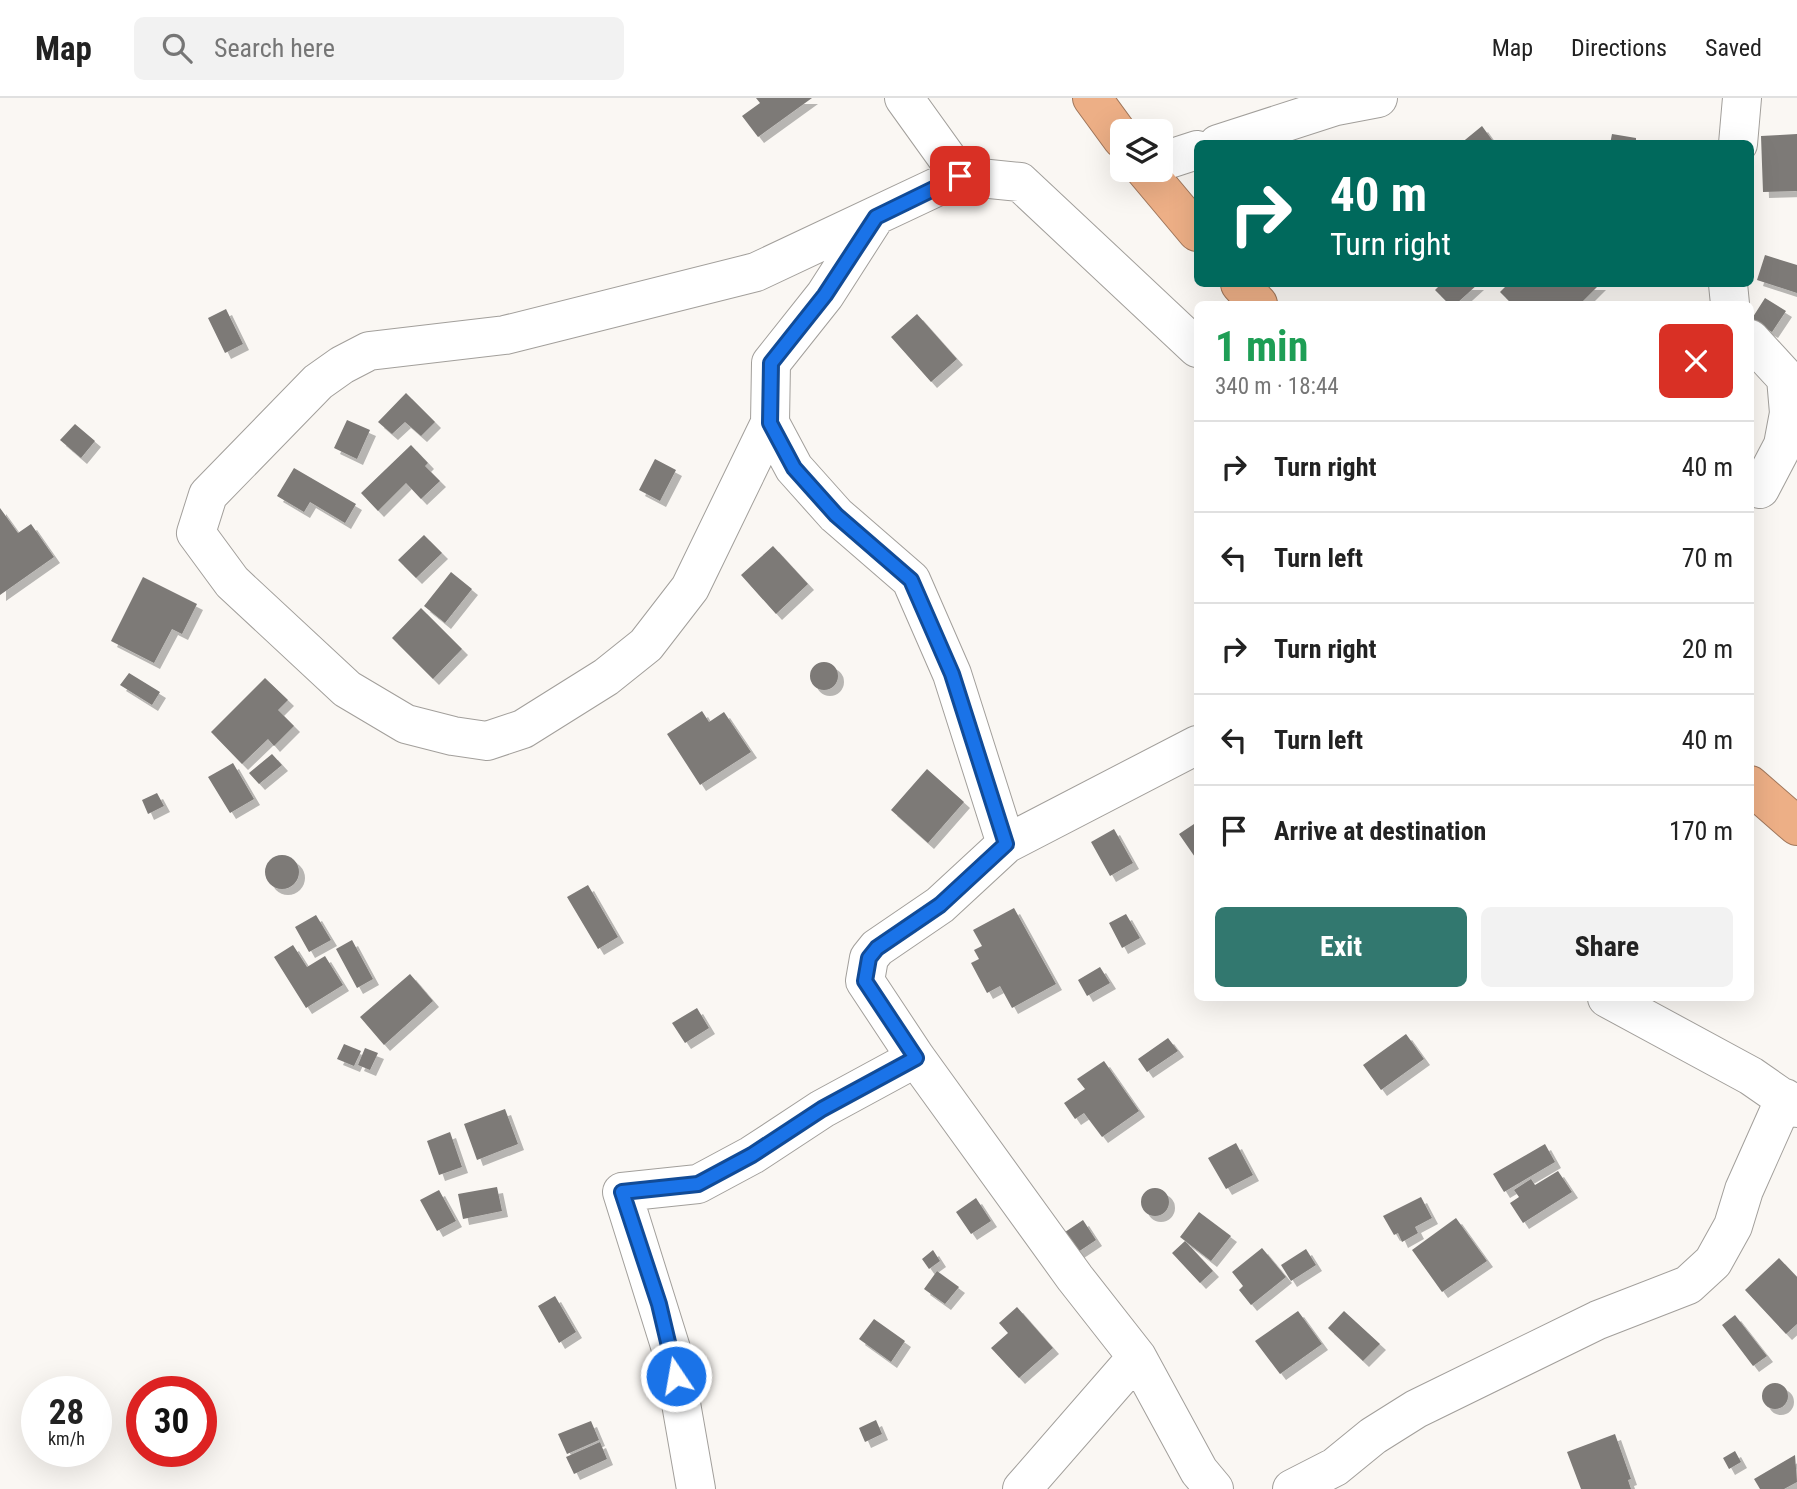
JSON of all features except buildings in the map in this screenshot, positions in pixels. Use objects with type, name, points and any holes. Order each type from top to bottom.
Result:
[{"type":"highway","points":[[1092,98],[1110,123]]},
{"type":"highway","points":[[1155,182],[1194,228]]},
{"type":"highway","points":[[1243,287],[1255,301]]},
{"type":"highway","points":[[1754,788],[1797,826]]},
{"type":"street","points":[[904,98],[960,176]]},
{"type":"street","points":[[1230,140],[1336,106],[1378,98]]},
{"type":"street","points":[[1738,140],[1742,98]]},
{"type":"street","points":[[1173,158],[1194,151]]},
{"type":"street","points":[[876,217],[825,295],[771,363],[770,423],[690,588],[646,645],[606,677],[523,729],[487,741],[406,724],[347,689],[232,582],[195,533],[208,495],[227,475],[318,382],[369,351],[505,335],[611,311],[686,288],[756,272],[960,176],[1020,182],[1194,345]]},
{"type":"street","points":[[1754,344],[1786,378],[1789,413],[1783,444],[1755,490]]},
{"type":"street","points":[[770,423],[794,468],[836,515],[911,580],[952,674],[1006,844]]},
{"type":"street","points":[[1755,490],[1797,479]]},
{"type":"street","points":[[1194,747],[1006,844],[940,905],[877,948],[869,958],[865,981],[916,1058],[1113,1331],[1137,1357],[1199,1471],[1214,1489]]},
{"type":"street","points":[[1292,1489],[1335,1467],[1373,1436],[1416,1409],[1540,1351],[1598,1320],[1688,1285],[1713,1262],[1732,1226],[1744,1190],[1791,1103],[1740,1070],[1613,1001]]},
{"type":"street","points":[[696,1489],[672,1352],[622,1192],[698,1184],[752,1155],[822,1109],[916,1058]]},
{"type":"street","points":[[1022,1489],[1137,1357]]},
{"type":"route","points":[[676,1376],[659,1304],[622,1192],[698,1184],[752,1155],[822,1109],[916,1058],[865,981],[865,968],[869,958],[877,948],[940,905],[1006,844],[952,674],[934,626],[911,580],[836,515],[794,468],[770,423],[771,363],[825,295],[876,217],[960,176]]}]
